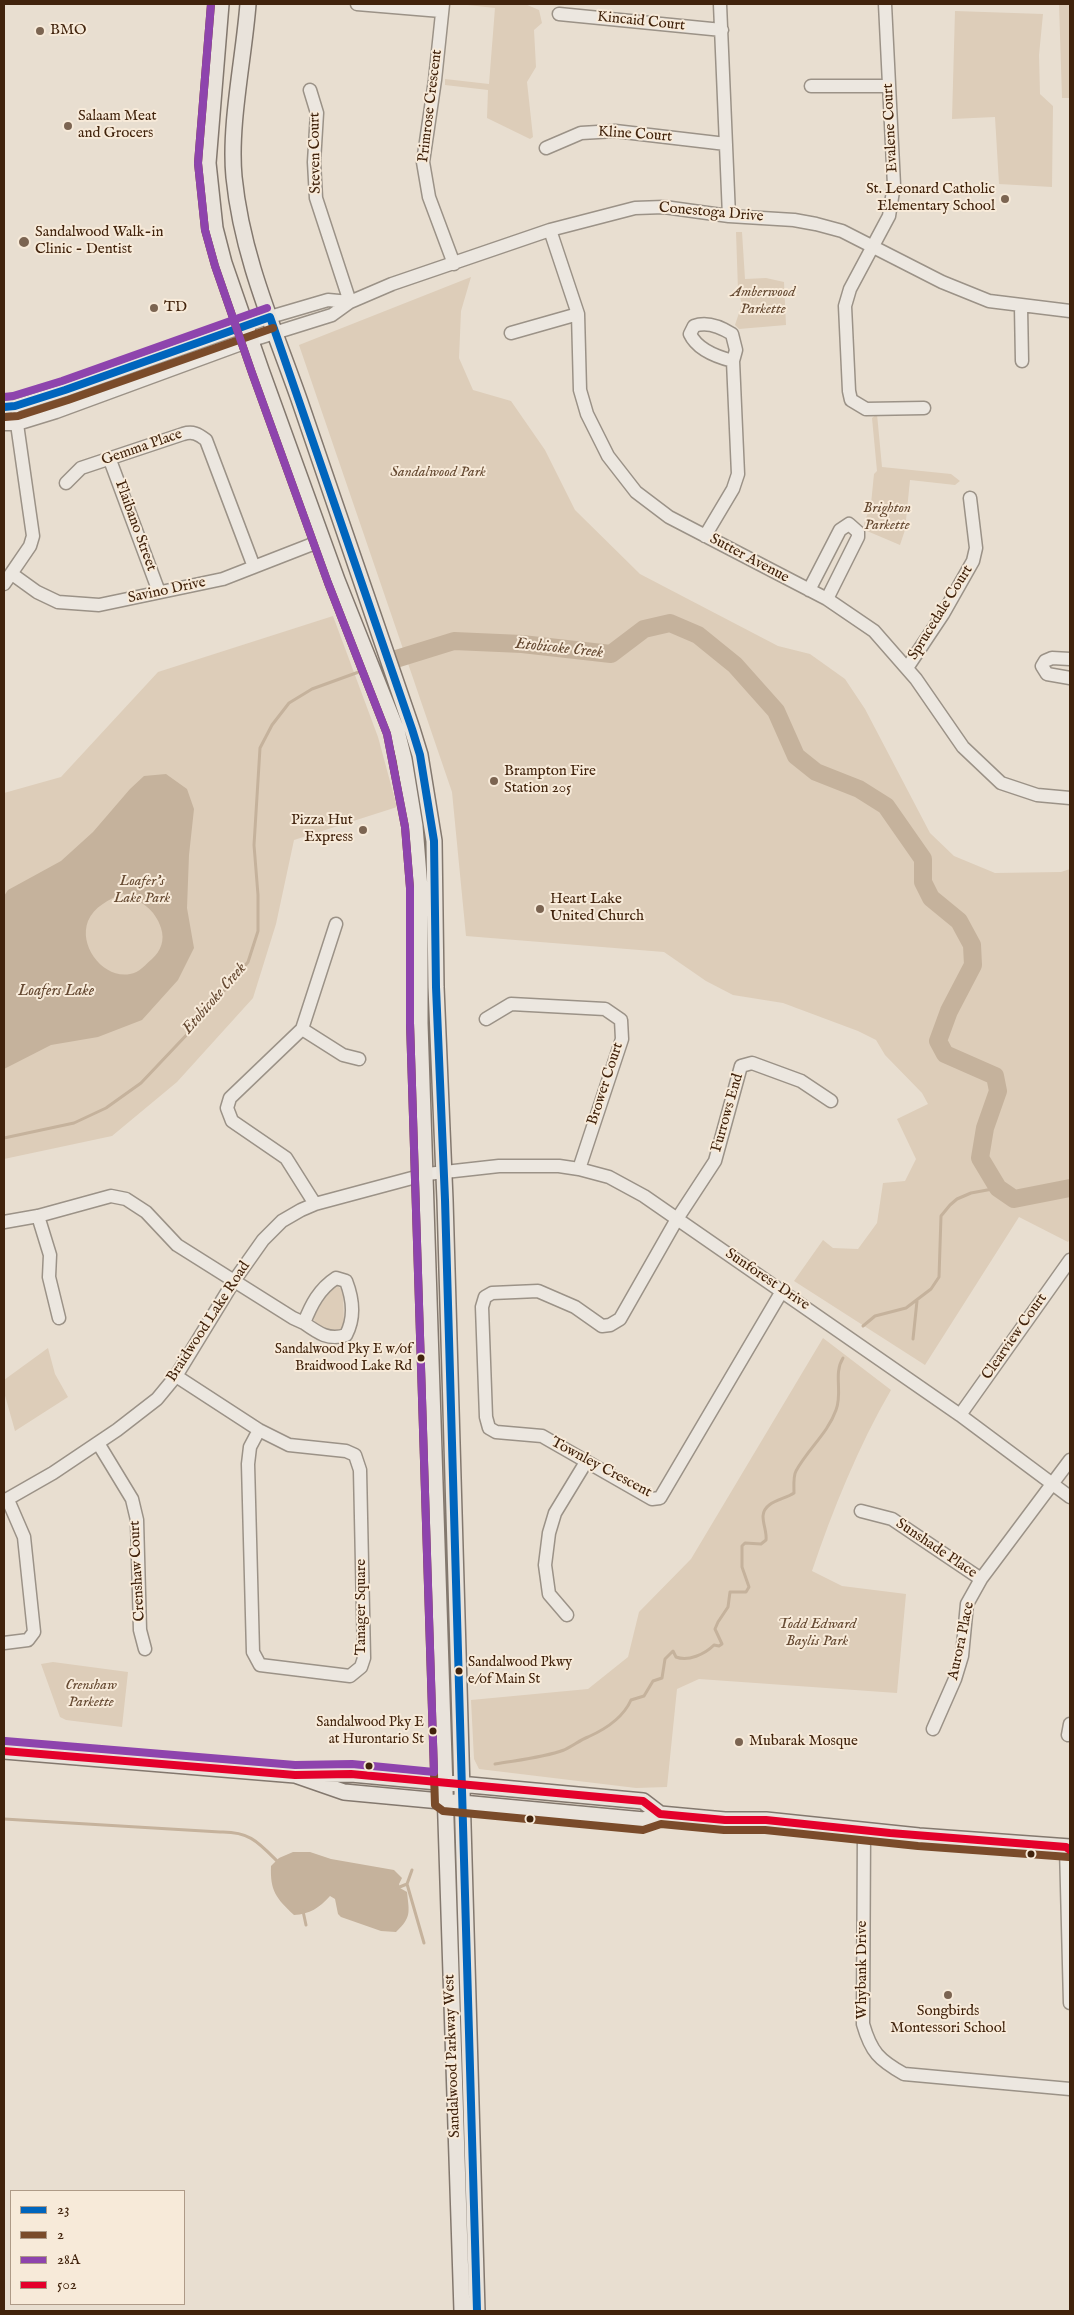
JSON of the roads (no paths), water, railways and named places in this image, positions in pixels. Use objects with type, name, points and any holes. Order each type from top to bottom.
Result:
[{"type":"main road","name":"Sandalwood Parkway West","points":[[221,4],[208,163],[215,228],[224,263],[323,540],[398,731],[415,826],[420,888],[420,1023],[427,1174],[444,1801],[462,2311]]},
{"type":"main road","name":"Sandalwood Parkway West","points":[[248,4],[236,124],[234,175],[242,235],[250,265],[276,333],[420,755],[434,841],[436,987],[463,1803],[476,2311]]},
{"type":"main road","points":[[4,1752],[295,1775],[351,1774],[643,1801],[660,1814]]},
{"type":"main road","points":[[295,1775],[344,1792],[644,1820],[660,1814],[725,1820],[766,1820],[1069,1848]]},
{"type":"street","points":[[357,4],[442,8]]},
{"type":"street","points":[[720,4],[729,216]]},
{"type":"street","name":"Evalene Court","points":[[885,4],[894,185],[889,216],[874,248],[850,289],[845,306],[851,400],[866,409],[924,408]]},
{"type":"street","name":"Primrose Crescent","points":[[442,8],[435,80],[423,162],[429,197],[454,264]]},
{"type":"street","name":"Kincaid Court","points":[[559,14],[722,30]]},
{"type":"street","points":[[811,86],[888,86]]},
{"type":"street","name":"Steven Court","points":[[310,90],[317,113],[314,162],[316,198],[350,302]]},
{"type":"street","name":"Kline Court","points":[[546,148],[581,133],[615,131],[726,144]]},
{"type":"street","name":"Conestoga Drive","points":[[4,424],[18,424],[252,340],[332,315],[350,302],[392,284],[550,230],[635,208],[664,207],[729,216],[794,220],[816,224],[842,231],[964,292],[989,301],[1021,307],[1070,311]]},
{"type":"street","name":"Sutter Avenue","points":[[550,230],[578,314],[580,390],[587,414],[608,456],[636,492],[649,504],[705,536],[827,600],[874,631],[907,668],[962,747],[1001,783],[1037,795],[1070,798]]},
{"type":"street","name":"Conestoga Drive","points":[[9,406],[134,366],[270,317],[328,300],[350,302]]},
{"type":"street","points":[[1021,307],[1022,361]]},
{"type":"street","points":[[511,333],[578,314]]},
{"type":"street","points":[[705,536],[733,489],[738,474],[733,361]]},
{"type":"street","points":[[134,366],[139,382]]},
{"type":"street","points":[[4,584],[30,546],[33,536],[18,424],[9,406]]},
{"type":"street","name":"Gemma Place","points":[[66,483],[81,468],[190,432],[199,435],[206,440],[254,567]]},
{"type":"street","name":"Flaibano Street","points":[[110,460],[159,592]]},
{"type":"street","name":"Sprucedale Court","points":[[907,668],[943,614],[973,562],[976,548],[970,498]]},
{"type":"street","points":[[809,590],[840,530],[849,524],[858,532],[858,537],[827,600]]},
{"type":"street","name":"Savino Drive","points":[[12,574],[37,592],[58,602],[99,605],[223,579],[323,540]]},
{"type":"street","points":[[1070,659],[1052,658],[1044,661],[1042,666],[1047,674],[1070,678]]},
{"type":"street","points":[[316,1204],[286,1158],[232,1121],[227,1108],[230,1098],[302,1029],[336,924]]},
{"type":"street","name":"Brower Court","points":[[486,1019],[511,1004],[605,1009],[621,1020],[622,1039],[579,1169]]},
{"type":"street","points":[[302,1029],[343,1055],[359,1059]]},
{"type":"street","name":"Furrows End","points":[[677,1219],[715,1162],[741,1066],[752,1063],[802,1081],[831,1101]]},
{"type":"street","name":"Sunforest Drive","points":[[427,1174],[499,1166],[559,1166],[609,1177],[644,1196],[782,1291],[960,1415],[1070,1496]]},
{"type":"street","name":"Braidwood Lake Road","points":[[6,1500],[98,1443],[158,1399],[176,1376],[234,1282],[270,1234],[282,1222],[316,1204],[427,1174]]},
{"type":"street","points":[[4,1222],[38,1216],[111,1196],[126,1199],[146,1212],[177,1245],[321,1335],[337,1338],[346,1335],[351,1325],[352,1297],[346,1281],[336,1278],[326,1284],[311,1304],[304,1323]]},
{"type":"street","points":[[38,1216],[50,1255],[49,1277],[59,1318]]},
{"type":"street","name":"Townley Crescent","points":[[677,1219],[620,1319],[610,1325],[602,1326],[575,1307],[538,1291],[492,1293],[485,1297],[482,1307],[486,1417],[489,1428],[496,1432],[542,1436],[652,1499],[660,1498],[782,1291]]},
{"type":"street","name":"Clearview Court","points":[[960,1415],[1070,1260]]},
{"type":"street","name":"Tanager Square","points":[[176,1376],[259,1430],[289,1445],[346,1451],[355,1455],[360,1470],[364,1658],[361,1667],[350,1676],[260,1666],[253,1652],[248,1464],[250,1447],[259,1430]]},
{"type":"street","name":"Crenshaw Court","points":[[98,1443],[132,1500],[137,1520],[140,1630],[145,1649]]},
{"type":"street","name":"Aurora Place","points":[[933,1730],[955,1679],[962,1656],[967,1604],[981,1579],[1070,1460]]},
{"type":"street","points":[[567,1616],[549,1594],[545,1565],[549,1533],[555,1513],[586,1462]]},
{"type":"street","points":[[4,1643],[11,1644],[28,1640],[34,1632],[26,1545],[6,1500]]},
{"type":"street","name":"Sunshade Place","points":[[861,1511],[892,1519],[981,1579]]},
{"type":"street","name":"Whybank Drive","points":[[864,1830],[863,2024],[870,2046],[884,2064],[904,2074],[1070,2089]]},
{"type":"street","points":[[1069,1848],[1070,2003]]},
{"type":"water","name":"Loafers Lake","points":[[166,774],[187,789],[194,809],[189,855],[187,908],[194,948],[178,980],[142,1020],[98,1037],[51,1045],[4,1069],[4,896],[8,890],[61,861],[93,832],[130,789],[144,776]],"holes":[[[123,894],[146,906],[155,916],[161,928],[162,941],[158,952],[142,968],[130,974],[120,974],[111,971],[95,959],[90,951],[86,931],[91,916],[107,901]]]},
{"type":"water","points":[[293,1852],[310,1852],[331,1859],[394,1870],[402,1878],[399,1884],[400,1888],[407,1892],[409,1909],[405,1922],[396,1932],[381,1931],[341,1917],[338,1914],[335,1899],[330,1896],[314,1910],[294,1915],[275,1894],[271,1875],[271,1866],[279,1858]]},
{"type":"waterway","name":"Etobicoke Creek","points":[[396,659],[454,641],[522,644],[611,654],[644,629],[670,623],[698,635],[735,665],[776,711],[796,756],[816,772],[859,789],[886,806],[923,859],[923,882],[931,898],[959,921],[972,945],[973,965],[949,1011],[938,1041],[945,1054],[995,1076],[998,1091],[985,1128],[980,1158],[998,1188],[1014,1199],[1070,1188]]},
{"type":"waterway","name":"Etobicoke Creek","points":[[4,1138],[74,1123],[106,1108],[141,1083],[194,1027],[248,962],[258,931],[258,895],[254,845],[260,748],[272,725],[289,703],[312,689],[367,669]]},
{"type":"waterway","points":[[863,1326],[875,1316],[906,1308],[931,1289],[939,1277],[941,1216],[957,1199],[971,1193],[998,1188]]},
{"type":"waterway","points":[[913,1339],[917,1301]]},
{"type":"waterway","points":[[495,1764],[556,1753],[595,1734],[619,1718],[631,1700],[644,1696],[653,1681],[662,1678],[665,1659],[673,1651],[676,1657],[691,1658],[714,1645],[719,1646],[722,1644],[715,1629],[728,1607],[730,1592],[746,1592],[749,1587],[742,1567],[742,1546],[745,1543],[761,1544],[766,1540],[763,1519],[764,1511],[771,1504],[794,1493],[796,1471],[823,1434],[836,1410],[839,1397],[838,1377],[843,1358]]},
{"type":"waterway","points":[[4,1819],[230,1832],[247,1836],[259,1844],[279,1863]]},
{"type":"waterway","points":[[397,1888],[407,1884],[412,1870]]},
{"type":"waterway","points":[[407,1884],[424,1943]]},
{"type":"waterway","points":[[303,1911],[306,1925]]},
{"type":"place","name":"BMO","points":[[40,31]]},
{"type":"place","name":"Salaam Meat and Grocers","points":[[68,126]]},
{"type":"place","name":"St. Leonard Catholic Elementary School","points":[[1005,199]]},
{"type":"place","name":"Sandalwood Walk-in Clinic - Dentist","points":[[24,242]]},
{"type":"place","name":"TD","points":[[154,308]]},
{"type":"place","name":"Brampton Fire Station 205","points":[[494,781]]},
{"type":"place","name":"Pizza Hut Express","points":[[363,830]]},
{"type":"place","name":"Heart Lake United Church","points":[[540,909]]},
{"type":"place","name":"Sandalwood Pky E w/of Braidwood Lake Rd","points":[[421,1358]]},
{"type":"place","name":"Sandalwood Pkwy e/of Main St","points":[[459,1671]]},
{"type":"place","name":"Sandalwood Pky E at Hurontario St","points":[[433,1731]]},
{"type":"place","name":"Mubarak Mosque","points":[[739,1742]]},
{"type":"place","name":"Songbirds Montessori School","points":[[948,1995]]},
{"type":"park label","name":"Amberwood Parkette","points":[[763,302]]},
{"type":"park label","name":"Sandalwood Park","points":[[438,473]]},
{"type":"park label","name":"Brighton Parkette","points":[[887,518]]},
{"type":"park label","name":"Loafer's Lake Park","points":[[142,890]]},
{"type":"park label","name":"Todd Edward Baylis Park","points":[[817,1634]]},
{"type":"park label","name":"Crenshaw Parkette","points":[[91,1694]]}]
